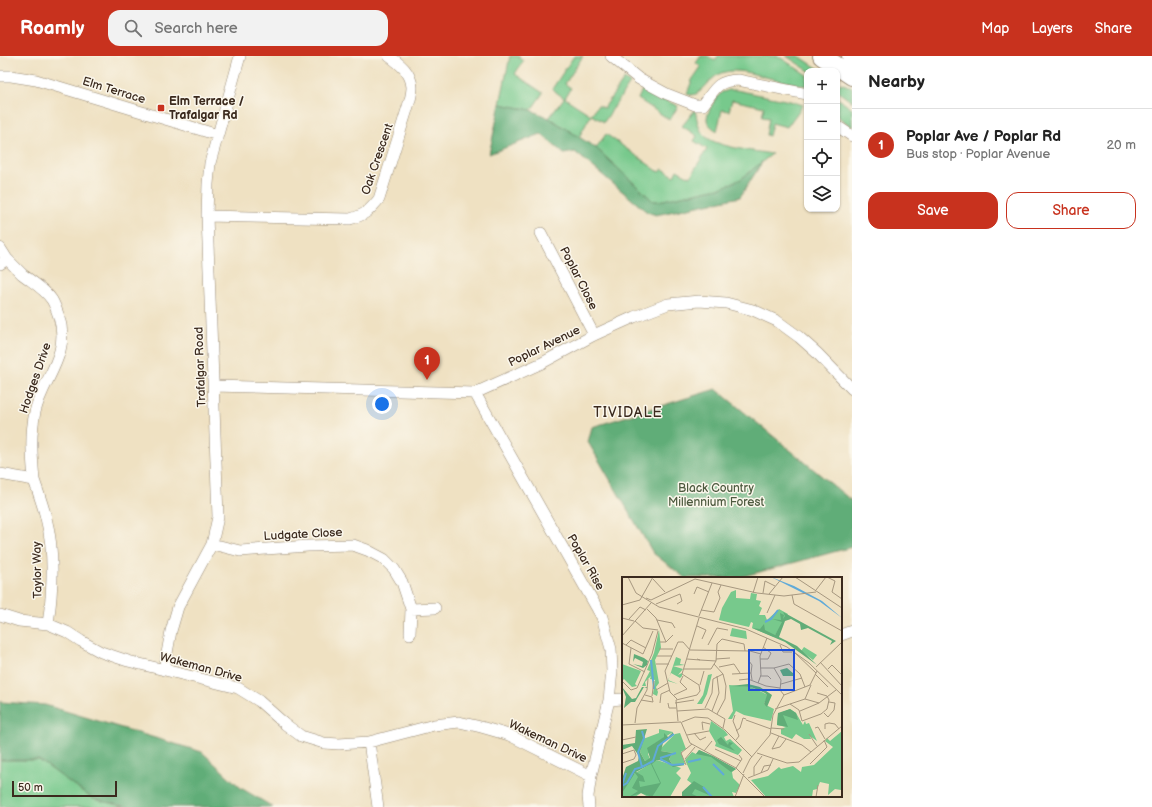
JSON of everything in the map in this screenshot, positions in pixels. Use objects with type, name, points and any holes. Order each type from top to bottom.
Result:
[{"type":"highway","points":[[822,56],[846,65]]},
{"type":"street","name":"Trafalgar Road","points":[[164,670],[171,631],[178,608],[212,544],[218,517],[207,216],[208,184],[210,163],[240,56]]},
{"type":"street","name":"Oak Crescent","points":[[207,216],[350,218],[360,216],[370,210],[379,199],[410,100],[412,86],[409,76],[402,65],[389,56]]},
{"type":"street","points":[[611,56],[639,80],[667,94],[695,105],[703,105],[720,83],[728,80],[738,80],[804,93]]},
{"type":"street","name":"Elm Terrace","points":[[0,76],[11,76],[36,80],[218,135]]},
{"type":"street","points":[[840,128],[852,136]]},
{"type":"street","name":"Poplar Close","points":[[541,233],[594,335]]},
{"type":"street","name":"Hodges Drive","points":[[0,248],[3,261],[42,289],[52,300],[62,326],[62,340],[59,356],[41,396],[32,430],[31,454],[34,480]]},
{"type":"street","name":"Poplar Avenue","points":[[214,386],[475,393],[542,363],[594,335],[634,317],[668,304],[699,301],[726,303],[754,310],[777,322],[799,337],[813,349],[852,389]]},
{"type":"street","name":"Poplar Rise","points":[[475,393],[602,617],[610,649],[612,671],[609,700],[591,776],[588,796],[589,807]]},
{"type":"street","points":[[0,474],[34,480]]},
{"type":"street","name":"Taylor Way","points":[[34,480],[46,517],[51,545],[51,602],[48,624]]},
{"type":"street","name":"Ludgate Close","points":[[212,544],[240,551],[308,546],[353,545],[366,550],[384,559],[394,569],[402,582],[411,609],[410,634]]},
{"type":"street","points":[[411,609],[435,608]]},
{"type":"street","name":"Wakeman Drive","points":[[0,615],[20,621],[48,624],[67,632],[81,642],[101,652],[128,661],[238,688],[259,701],[284,724],[301,736],[324,743],[339,744],[369,742],[434,725],[459,722],[509,735],[591,776]]},
{"type":"street","points":[[842,635],[852,631]]},
{"type":"street","points":[[609,700],[622,700]]},
{"type":"street","points":[[369,742],[378,807]]},
{"type":"green space","points":[[510,56],[520,56],[519,58],[523,61],[515,74],[543,93],[531,110],[500,104]]},
{"type":"green space","points":[[574,56],[583,56],[565,84],[571,88],[565,98],[591,115],[579,137],[549,118],[564,98],[552,89]]},
{"type":"green space","points":[[701,56],[708,56],[715,61],[718,56],[778,56],[804,73],[804,85],[743,72],[730,71],[719,74],[697,94],[687,94],[692,80],[701,67],[696,63]]},
{"type":"green space","points":[[786,56],[799,56],[817,68],[804,68]]},
{"type":"green space","points":[[624,79],[630,83],[604,122],[591,115],[598,105],[604,108]]},
{"type":"green space","points":[[842,83],[852,88],[852,102],[840,93],[840,84]]},
{"type":"green space","points":[[642,90],[678,106],[670,120],[638,99]]},
{"type":"green space","points":[[736,90],[803,105],[787,127],[772,123],[769,136],[766,135],[769,118],[762,117],[764,107],[732,100],[729,111],[722,110],[717,131],[711,127],[707,117],[717,97],[722,92]]},
{"type":"green space","points":[[840,100],[852,109],[852,127],[840,118]]},
{"type":"green space","points":[[500,104],[531,110],[549,118],[579,137],[596,148],[653,201],[723,187],[741,179],[763,161],[740,197],[656,215],[647,212],[575,152],[564,154],[541,134],[489,154]]},
{"type":"green space","points":[[695,110],[700,129],[708,138],[735,148],[772,154],[741,179],[723,187],[653,201],[596,148],[606,134],[659,172],[663,169],[674,176],[677,170],[690,177],[707,149],[694,141],[697,136],[682,126]]},
{"type":"green space","name":"Black Country Millennium Forest","points":[[716,389],[852,501],[852,547],[741,577],[684,577],[653,553],[588,442],[592,427]]},
{"type":"green space","points":[[0,702],[45,705],[202,752],[241,788],[273,807],[128,807],[93,799],[39,760],[0,760]]},
{"type":"green space","points":[[0,760],[39,760],[93,799],[128,807],[0,807]]},
{"type":"place","name":"Elm Terrace / Trafalgar Rd","points":[[161,108]]},
{"type":"place","name":"Poplar Ave / Poplar Rd","points":[[427,380]]},
{"type":"district","name":"TIVIDALE","points":[[628,412]]}]
